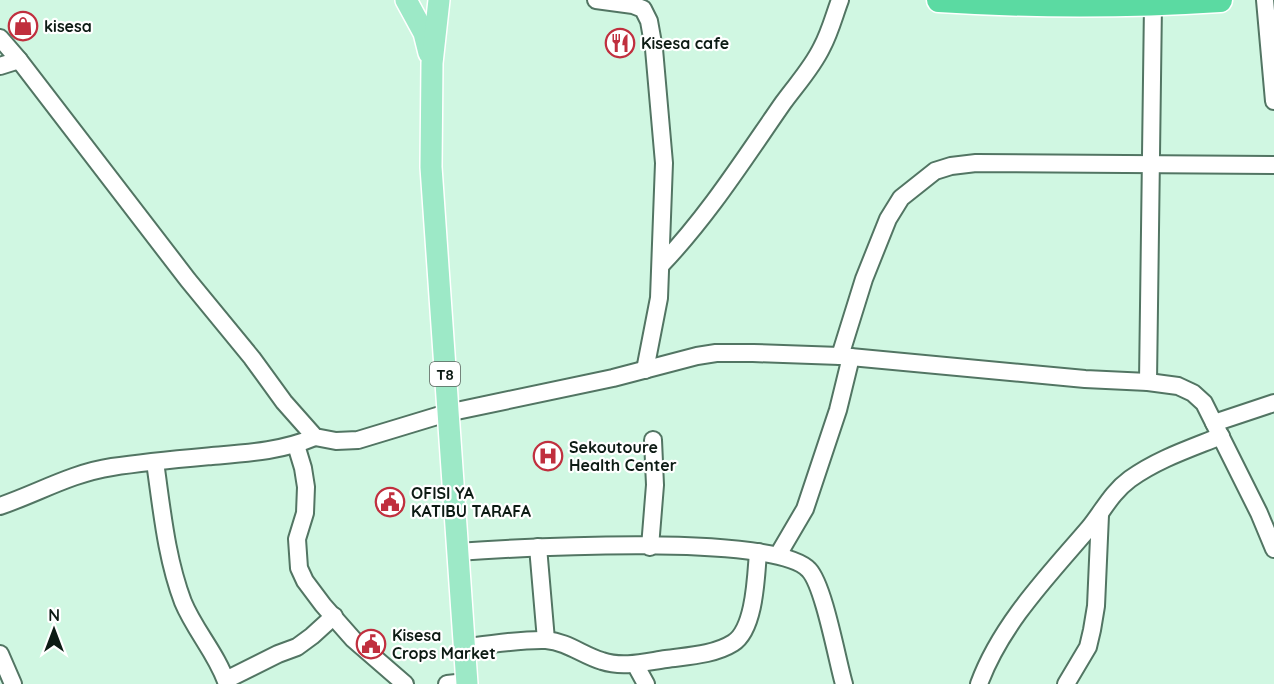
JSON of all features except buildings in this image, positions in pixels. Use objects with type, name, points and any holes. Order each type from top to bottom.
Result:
[{"type":"highway","points":[[939,0],[1043,5],[1153,4],[1220,0]]},
{"type":"main road","name":"T8","points":[[406,0],[424,33],[432,63]]},
{"type":"main road","name":"T8","points":[[439,0],[432,63],[431,167],[464,647],[460,683]]},
{"type":"street","points":[[597,0],[633,5],[643,9],[649,21],[659,90],[664,163],[661,265],[659,298],[645,370]]},
{"type":"street","points":[[661,265],[682,243],[726,185],[815,61],[824,45],[840,0]]},
{"type":"street","points":[[1265,0],[1274,101]]},
{"type":"street","points":[[1148,382],[1153,4]]},
{"type":"street","points":[[0,38],[188,280],[252,358],[284,402],[315,437]]},
{"type":"street","points":[[0,66],[19,60]]},
{"type":"street","points":[[778,555],[805,509],[838,410],[846,357],[864,279],[888,219],[901,198],[935,171],[975,163],[1274,165]]},
{"type":"street","points":[[0,506],[78,474],[155,462],[267,452],[296,445],[315,437],[336,441],[358,440],[447,413],[613,378],[697,356],[716,353],[846,357],[1085,379],[1148,382],[1178,387],[1193,393],[1204,403],[1259,513],[1274,549]]},
{"type":"street","points":[[979,684],[985,665],[997,644],[1053,570],[1100,515],[1107,500],[1127,481],[1154,463],[1274,403]]},
{"type":"street","points":[[650,547],[655,485],[653,440]]},
{"type":"street","points":[[296,445],[306,487],[305,513],[297,539],[299,568],[305,581],[353,639],[405,684]]},
{"type":"street","points":[[155,462],[170,564],[184,604],[213,654],[226,682],[278,654],[297,647],[334,616]]},
{"type":"street","points":[[1066,684],[1088,647],[1092,630],[1096,606],[1100,515]]},
{"type":"street","points":[[457,552],[593,545],[702,547],[758,552],[796,561],[810,571],[819,590],[844,684]]},
{"type":"street","points":[[538,547],[546,640]]},
{"type":"street","points":[[464,647],[546,640],[567,644],[601,661],[616,664],[635,664],[692,656],[718,649],[734,642],[745,627],[752,606],[758,552]]},
{"type":"street","points":[[0,654],[13,684]]},
{"type":"street","points":[[635,664],[646,684]]},
{"type":"place","name":"kisesa","points":[[23,26]]},
{"type":"place","name":"Kisesa cafe","points":[[620,43]]},
{"type":"place","name":"Sekoutoure Health Center","points":[[548,456]]},
{"type":"place","name":"OFISI YA KATIBU TARAFA","points":[[390,502]]},
{"type":"place","name":"Kisesa Crops Market","points":[[371,644]]}]
